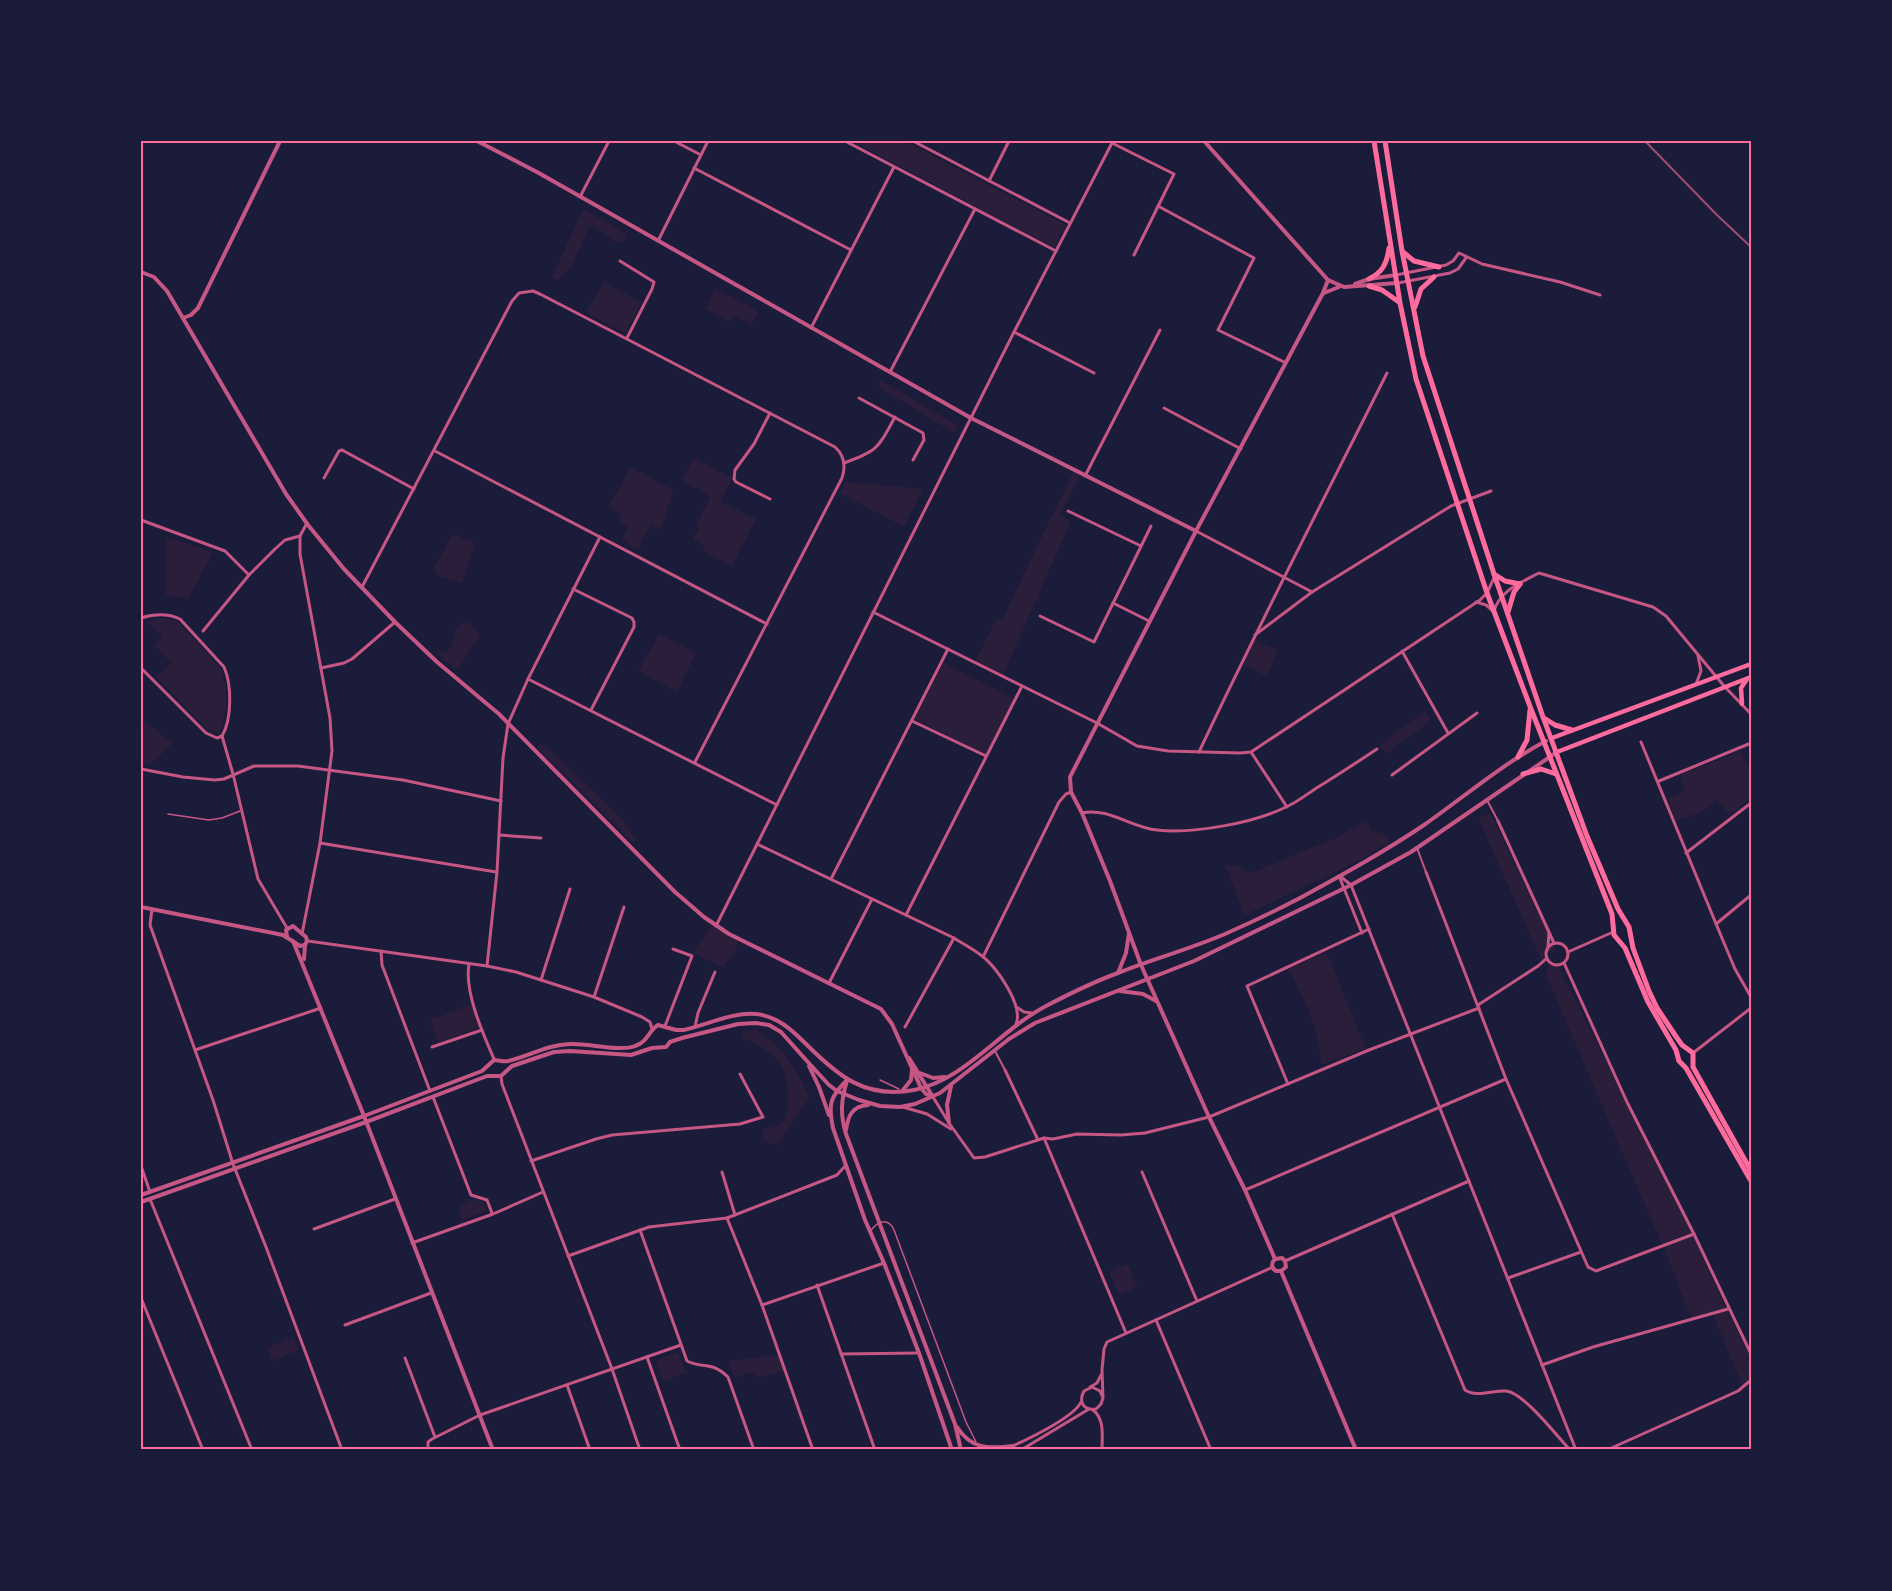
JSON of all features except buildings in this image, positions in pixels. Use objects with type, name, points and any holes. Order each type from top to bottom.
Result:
[{"type":"main road","points":[[1373,141],[1400,303],[1416,379],[1487,593],[1530,709],[1612,914],[1618,938],[1625,948],[1648,1002],[1679,1061],[1751,1181]]},
{"type":"main road","points":[[1385,141],[1402,251],[1428,374],[1543,717],[1587,836],[1612,897],[1629,927],[1633,948],[1653,1000],[1677,1038],[1693,1056],[1696,1072],[1751,1171]]},
{"type":"main road","points":[[1390,243],[1385,266],[1369,283],[1400,303]]},
{"type":"main road","points":[[1402,251],[1414,261],[1439,267]]},
{"type":"main road","points":[[1414,312],[1418,293],[1434,277]]},
{"type":"main road","points":[[1494,575],[1505,581],[1520,584],[1514,592],[1508,612]]},
{"type":"main road","points":[[1552,738],[1751,664]]},
{"type":"main road","points":[[1557,753],[1749,678]]},
{"type":"main road","points":[[1742,704],[1741,688],[1749,678]]},
{"type":"main road","points":[[1518,757],[1527,740],[1530,709]]},
{"type":"main road","points":[[1543,717],[1555,725],[1572,730]]},
{"type":"main road","points":[[1523,774],[1541,769],[1556,774]]},
{"type":"main road","points":[[1614,929],[1620,922],[1625,923]]},
{"type":"main road","points":[[1618,938],[1624,938],[1629,932]]},
{"type":"main road","points":[[1678,1056],[1682,1050],[1687,1049]]},
{"type":"main road","points":[[1682,1063],[1688,1064],[1693,1056]]},
{"type":"street","points":[[183,318],[198,308],[279,141]]},
{"type":"street","points":[[477,141],[971,418],[1312,592]]},
{"type":"street","points":[[580,197],[609,141]]},
{"type":"street","points":[[674,141],[701,155]]},
{"type":"street","points":[[658,241],[708,141]]},
{"type":"street","points":[[845,141],[1056,251]]},
{"type":"street","points":[[913,141],[1070,224]]},
{"type":"street","points":[[989,181],[1009,141]]},
{"type":"street","points":[[1204,141],[1328,280],[1344,287]]},
{"type":"street","points":[[716,926],[1014,332],[1113,142],[1174,174],[1134,255]]},
{"type":"street","points":[[811,328],[894,167]]},
{"type":"street","points":[[694,168],[851,250]]},
{"type":"street","points":[[1158,206],[1254,258],[1218,330],[1286,363]]},
{"type":"street","points":[[890,372],[975,209]]},
{"type":"street","points":[[1323,294],[1336,287],[1369,283],[1439,267],[1450,263],[1459,253],[1482,264],[1560,282],[1600,295]]},
{"type":"street","points":[[1369,283],[1397,283],[1434,277],[1455,271],[1466,258]]},
{"type":"street","points":[[620,261],[653,280],[654,285],[627,338]]},
{"type":"street","points":[[141,272],[159,281],[183,318],[272,472],[307,523],[344,569],[437,662],[500,714],[675,892],[716,926],[747,944],[881,1009],[892,1024],[921,1088],[933,1097]]},
{"type":"street","points":[[1275,1259],[1141,965],[1082,813],[1071,792],[1070,777],[1196,531],[1323,294],[1328,280]]},
{"type":"street","points":[[362,587],[512,301],[519,292],[540,294],[835,447],[843,456],[842,478],[695,762]]},
{"type":"street","points":[[1085,476],[1160,330]]},
{"type":"street","points":[[1014,332],[1094,373]]},
{"type":"street","points":[[1199,752],[1254,636],[1387,373]]},
{"type":"street","points":[[859,398],[924,435],[924,440],[913,459]]},
{"type":"street","points":[[1164,408],[1241,449]]},
{"type":"street","points":[[770,413],[754,444],[735,470],[734,479],[770,499]]},
{"type":"street","points":[[844,463],[877,448],[895,417]]},
{"type":"street","points":[[324,478],[342,450],[415,489]]},
{"type":"street","points":[[435,451],[767,624]]},
{"type":"street","points":[[1254,636],[1312,592],[1457,503],[1491,491]]},
{"type":"street","points":[[1068,511],[1141,546]]},
{"type":"street","points":[[141,520],[225,551],[249,575]]},
{"type":"street","points":[[302,934],[320,843],[331,770],[332,736],[300,554],[300,536],[307,523]]},
{"type":"street","points":[[1040,616],[1094,642],[1151,526]]},
{"type":"street","points":[[203,631],[249,575],[285,540],[300,536]]},
{"type":"street","points":[[487,966],[497,872],[503,758],[508,724],[528,679],[600,537]]},
{"type":"street","points":[[1476,602],[1486,605],[1495,613],[1502,596],[1539,573],[1653,607],[1666,616],[1724,686],[1751,714]]},
{"type":"street","points":[[873,612],[1097,723],[1137,746],[1199,752],[1251,752],[1476,602],[1487,593],[1494,575]]},
{"type":"street","points":[[573,589],[632,618],[634,622],[634,627],[591,710]]},
{"type":"street","points":[[1113,603],[1151,622]]},
{"type":"street","points":[[141,618],[162,614],[180,619],[225,666],[230,708],[227,728],[222,736],[217,738],[206,733],[141,668]]},
{"type":"street","points":[[321,668],[345,663],[352,659],[395,622]]},
{"type":"street","points":[[831,879],[948,649]]},
{"type":"street","points":[[1402,651],[1448,733]]},
{"type":"street","points":[[1695,685],[1701,671],[1698,654]]},
{"type":"street","points":[[528,679],[777,805]]},
{"type":"street","points":[[906,915],[1022,686]]},
{"type":"street","points":[[1392,775],[1477,713]]},
{"type":"street","points":[[912,720],[986,756]]},
{"type":"street","points":[[222,736],[260,885],[287,928],[288,937]]},
{"type":"street","points":[[494,1060],[502,1062],[561,1044],[632,1047],[643,1043],[652,1029],[658,1025],[680,1030],[756,1014],[782,1023],[827,1066],[847,1080],[877,1090],[902,1091],[921,1088],[954,1074],[1032,1013],[1118,973],[1232,931],[1283,907],[1381,853],[1518,757],[1552,738]]},
{"type":"street","points":[[1641,742],[1735,969],[1751,997]]},
{"type":"street","points":[[1658,782],[1751,742]]},
{"type":"street","points":[[1082,813],[1104,813],[1145,828],[1169,831],[1233,824],[1287,807],[1377,749]]},
{"type":"street","points":[[1251,752],[1287,807]]},
{"type":"street","points":[[900,1107],[933,1097],[1009,1039],[1035,1023],[1149,980],[1224,948],[1344,889],[1417,848],[1557,753]]},
{"type":"street","points":[[141,769],[205,780],[224,779],[254,766],[298,766],[403,780],[501,801]]},
{"type":"street","points":[[983,957],[1059,802],[1071,792]]},
{"type":"street","points":[[1487,800],[1554,944]]},
{"type":"street","points":[[1686,853],[1751,803]]},
{"type":"street","points":[[499,835],[541,838]]},
{"type":"street","points":[[320,843],[497,872]]},
{"type":"street","points":[[757,844],[954,938],[983,957],[1012,995],[1017,1007],[1016,1024]]},
{"type":"street","points":[[1417,848],[1506,1078],[1588,1267],[1596,1271],[1694,1234]]},
{"type":"street","points":[[1339,876],[1351,885],[1576,1450]]},
{"type":"street","points":[[1339,876],[1362,933]]},
{"type":"street","points":[[541,980],[570,889]]},
{"type":"street","points":[[1716,924],[1751,895]]},
{"type":"street","points":[[829,984],[872,899]]},
{"type":"street","points":[[141,907],[288,937],[300,946],[306,943],[381,951],[487,966],[594,997],[648,1020],[652,1029]]},
{"type":"street","points":[[594,997],[624,907]]},
{"type":"street","points":[[152,909],[150,925],[235,1170],[342,1450]]},
{"type":"street","points":[[287,928],[295,927],[302,934],[306,943],[304,963]]},
{"type":"street","points":[[1288,1084],[1247,986],[1369,929]]},
{"type":"street","points":[[1568,952],[1614,929]]},
{"type":"street","points":[[1118,973],[1126,953],[1129,932]]},
{"type":"street","points":[[1549,932],[1546,953],[1548,960],[1570,974]]},
{"type":"street","points":[[905,1028],[954,938]]},
{"type":"street","points":[[293,941],[304,963],[493,1450]]},
{"type":"street","points":[[1548,947],[1562,944],[1568,952],[1564,963],[1557,965]]},
{"type":"street","points":[[666,1027],[692,956],[673,949]]},
{"type":"street","points":[[381,951],[381,965],[430,1091]]},
{"type":"street","points":[[905,1052],[949,1123],[974,1158],[985,1157],[1044,1138],[1053,1139],[1077,1134],[1133,1134],[1209,1117],[1479,1006],[1548,960]]},
{"type":"street","points":[[1564,963],[1627,1102],[1694,1234],[1751,1354]]},
{"type":"street","points":[[469,964],[469,987],[494,1060]]},
{"type":"street","points":[[695,1027],[698,1013],[715,972]]},
{"type":"street","points":[[1119,991],[1143,994],[1158,1003]]},
{"type":"street","points":[[1017,1007],[1024,1012],[1032,1013]]},
{"type":"street","points":[[195,1050],[321,1008]]},
{"type":"street","points":[[1693,1056],[1751,1008]]},
{"type":"street","points":[[670,1042],[738,1024],[763,1023],[781,1032],[837,1091],[872,1105]]},
{"type":"street","points":[[141,1203],[483,1077],[502,1074],[512,1066],[554,1052],[570,1051],[625,1056],[656,1047],[666,1047],[672,1035],[666,1027]]},
{"type":"street","points":[[432,1047],[482,1030]]},
{"type":"street","points":[[649,1036],[651,1043],[656,1047]]},
{"type":"street","points":[[994,1051],[1038,1140]]},
{"type":"street","points":[[141,1195],[233,1164],[430,1091],[482,1071],[494,1060]]},
{"type":"street","points":[[806,1060],[819,1087],[870,1232],[919,1353],[952,1450]]},
{"type":"street","points":[[502,1062],[505,1066],[502,1084],[612,1369],[640,1450]]},
{"type":"street","points":[[489,1066],[492,1076]]},
{"type":"street","points":[[902,1091],[911,1080],[912,1070]]},
{"type":"street","points":[[919,1073],[937,1078],[954,1074]]},
{"type":"street","points":[[531,1161],[612,1135],[740,1124],[763,1117],[740,1074]]},
{"type":"street","points":[[1245,1190],[1506,1078]]},
{"type":"street","points":[[832,1125],[831,1102],[847,1080]]},
{"type":"street","points":[[847,1080],[841,1102],[841,1114],[846,1134],[955,1424],[961,1450]]},
{"type":"street","points":[[949,1123],[947,1105],[952,1084]]},
{"type":"street","points":[[433,1097],[471,1195],[487,1200],[493,1214]]},
{"type":"street","points":[[846,1134],[848,1120],[853,1110],[860,1106],[872,1105],[900,1107],[927,1114],[957,1134]]},
{"type":"street","points":[[1044,1138],[1126,1332]]},
{"type":"street","points":[[568,1256],[640,1230],[727,1218],[837,1175],[846,1165]]},
{"type":"street","points":[[141,1166],[150,1192]]},
{"type":"street","points":[[722,1172],[735,1215]]},
{"type":"street","points":[[1142,1172],[1197,1300]]},
{"type":"street","points":[[1285,1261],[1469,1181]]},
{"type":"street","points":[[412,1243],[493,1214],[543,1192]]},
{"type":"street","points":[[150,1199],[252,1450]]},
{"type":"street","points":[[314,1229],[395,1199]]},
{"type":"street","points":[[1392,1214],[1465,1390],[1474,1394],[1513,1392],[1570,1450]]},
{"type":"street","points":[[727,1218],[762,1305],[813,1450]]},
{"type":"street","points":[[640,1230],[687,1361],[690,1364],[711,1365],[728,1377],[754,1450]]},
{"type":"street","points":[[1508,1278],[1581,1252]]},
{"type":"street","points":[[1275,1259],[1282,1258],[1285,1261]]},
{"type":"street","points":[[1275,1259],[1272,1263],[1276,1271],[1286,1268],[1285,1261]]},
{"type":"street","points":[[762,1305],[884,1263]]},
{"type":"street","points":[[1021,1450],[1090,1409],[1099,1407],[1103,1398],[1102,1370],[1105,1344],[1126,1332],[1273,1267]]},
{"type":"street","points":[[1281,1271],[1356,1450]]},
{"type":"street","points":[[817,1285],[875,1450]]},
{"type":"street","points":[[345,1325],[431,1293]]},
{"type":"street","points":[[141,1298],[203,1450]]},
{"type":"street","points":[[1542,1365],[1593,1347],[1728,1309]]},
{"type":"street","points":[[1156,1320],[1211,1450]]},
{"type":"street","points":[[428,1450],[428,1442],[435,1437],[480,1415],[681,1345]]},
{"type":"street","points":[[841,1354],[919,1353]]},
{"type":"street","points":[[647,1357],[680,1450]]},
{"type":"street","points":[[405,1359],[435,1437]]},
{"type":"street","points":[[1002,1450],[1013,1446],[1078,1408],[1083,1393],[1097,1383],[1102,1370]]},
{"type":"street","points":[[1607,1450],[1737,1391],[1751,1380]]},
{"type":"street","points":[[567,1385],[590,1450]]},
{"type":"street","points":[[1089,1388],[1098,1389],[1103,1398]]},
{"type":"street","points":[[1081,1400],[1083,1405],[1098,1414],[1101,1423],[1102,1450]]},
{"type":"street","points":[[955,1424],[965,1438],[979,1448],[1013,1446]]},
{"type":"lane","points":[[168,814],[209,820],[241,811]]},
{"type":"lane","points":[[880,1080],[902,1091]]},
{"type":"lane","points":[[870,1232],[879,1222],[884,1221],[890,1223],[894,1230],[966,1422],[979,1448]]},
{"type":"shaded area","points":[[852,141],[905,141],[1066,225],[1054,248]]},
{"type":"shaded area","points":[[583,209],[628,234],[622,244],[590,226],[567,270],[557,280],[552,278]]},
{"type":"shaded area","points":[[604,282],[642,302],[625,333],[586,313]]},
{"type":"shaded area","points":[[715,289],[759,311],[752,325],[734,315],[730,322],[705,309]]},
{"type":"shaded area","points":[[881,380],[958,426],[954,433],[880,387]]},
{"type":"shaded area","points":[[694,458],[732,478],[721,501],[756,519],[732,566],[702,551],[705,545],[693,539],[699,528],[696,526],[711,496],[682,481]]},
{"type":"shaded area","points":[[631,467],[673,490],[661,529],[651,524],[638,549],[622,540],[628,527],[619,522],[622,515],[608,507]]},
{"type":"shaded area","points":[[1073,472],[1080,475],[1060,515],[1071,521],[1003,675],[975,661],[996,619],[1002,620]]},
{"type":"shaded area","points":[[846,482],[923,489],[904,527],[840,493]]},
{"type":"shaded area","points":[[453,534],[475,543],[462,583],[434,573],[435,566]]},
{"type":"shaded area","points":[[166,537],[213,552],[188,599],[166,595]]},
{"type":"shaded area","points":[[162,618],[178,622],[221,668],[226,701],[224,719],[219,733],[208,730],[156,677],[171,663],[154,645],[163,637],[146,621]]},
{"type":"shaded area","points":[[464,622],[469,623],[480,636],[457,670],[436,653],[438,649],[446,653],[452,645],[456,629]]},
{"type":"shaded area","points":[[659,634],[696,653],[677,692],[639,671]]},
{"type":"shaded area","points":[[1254,640],[1278,650],[1267,676],[1243,665]]},
{"type":"shaded area","points":[[943,663],[1015,699],[986,756],[915,719]]},
{"type":"shaded area","points":[[1425,711],[1431,720],[1386,754],[1380,745]]},
{"type":"shaded area","points":[[146,723],[173,743],[151,764],[141,762],[141,727]]},
{"type":"shaded area","points":[[540,744],[549,749],[622,819],[637,838],[633,843],[537,747]]},
{"type":"shaded area","points":[[1741,751],[1751,771],[1751,798],[1729,815],[1716,799],[1701,812],[1676,821],[1668,798],[1685,791],[1680,775]]},
{"type":"shaded area","points":[[1490,813],[1557,952],[1545,951],[1545,968],[1478,818]]},
{"type":"shaded area","points":[[1367,821],[1371,830],[1384,834],[1390,842],[1347,867],[1245,915],[1225,865],[1237,866],[1251,873],[1333,839]]},
{"type":"shaded area","points":[[711,926],[738,941],[736,950],[723,967],[693,953]]},
{"type":"shaded area","points":[[1327,953],[1366,1049],[1321,1065],[1318,1039],[1310,1015],[1288,969]]},
{"type":"shaded area","points":[[1549,963],[1558,966],[1692,1232],[1662,1244],[1546,975]]},
{"type":"shaded area","points":[[472,1004],[481,1027],[438,1043],[430,1020]]},
{"type":"shaded area","points":[[756,1030],[782,1051],[810,1097],[778,1145],[765,1142],[762,1130],[784,1120],[788,1108],[786,1083],[783,1069],[772,1055],[757,1044],[741,1037],[745,1031]]},
{"type":"shaded area","points":[[473,1200],[484,1201],[487,1211],[462,1220],[458,1207]]},
{"type":"shaded area","points":[[1693,1235],[1726,1309],[1691,1318],[1664,1247]]},
{"type":"shaded area","points":[[1128,1264],[1137,1287],[1119,1295],[1109,1272]]},
{"type":"shaded area","points":[[1726,1310],[1751,1357],[1749,1366],[1751,1377],[1742,1385],[1713,1314]]},
{"type":"shaded area","points":[[294,1337],[299,1350],[272,1361],[267,1348]]},
{"type":"shaded area","points":[[678,1352],[686,1373],[663,1381],[656,1360]]},
{"type":"shaded area","points":[[778,1355],[785,1370],[757,1378],[753,1372],[735,1377],[728,1361]]},
{"type":"railway","points":[[1645,141],[1751,247]]}]
